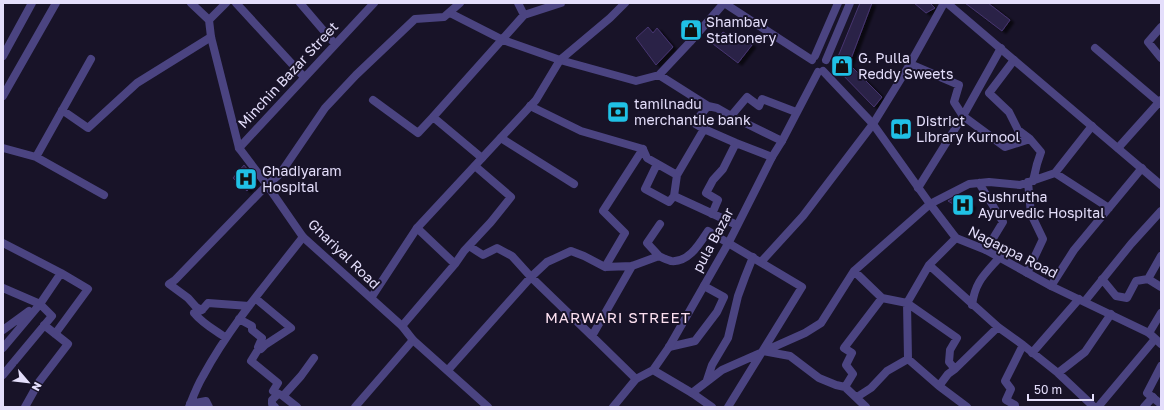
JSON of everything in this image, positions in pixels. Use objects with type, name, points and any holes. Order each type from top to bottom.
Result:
[{"type":"street","points":[[3,56],[32,3]]},
{"type":"street","points":[[3,96],[56,3]]},
{"type":"street","points":[[191,3],[209,20],[226,3]]},
{"type":"street","points":[[236,3],[304,77]]},
{"type":"street","points":[[300,3],[335,44]]},
{"type":"street","name":"Minchin Bazar Street","points":[[239,148],[374,3]]},
{"type":"street","points":[[202,310],[196,307],[188,298],[169,284],[175,280],[267,185],[280,174],[325,108],[356,76],[416,19],[444,17],[460,3]]},
{"type":"street","points":[[518,3],[524,15]]},
{"type":"street","points":[[373,100],[418,133],[524,15],[550,5],[561,3]]},
{"type":"street","points":[[371,298],[417,228],[536,100],[560,60],[610,18],[625,3]]},
{"type":"street","points":[[450,13],[503,40],[560,60],[636,81],[659,75],[724,3],[814,58],[821,56],[826,60]]},
{"type":"street","points":[[838,3],[814,58],[812,68],[821,71],[826,67],[826,60],[850,3]]},
{"type":"street","points":[[707,381],[712,365],[728,338],[738,296],[745,277],[757,260],[803,216],[873,124],[910,64],[944,3]]},
{"type":"street","points":[[947,3],[1161,185]]},
{"type":"street","name":"Ghariyal Road","points":[[209,20],[211,37],[239,148],[303,237],[402,326],[413,340],[488,407]]},
{"type":"street","points":[[1161,27],[1148,42],[1161,58]]},
{"type":"street","points":[[62,110],[88,128],[137,83],[211,37]]},
{"type":"street","points":[[918,188],[963,116],[1001,48]]},
{"type":"street","points":[[1095,48],[1160,102],[1118,148]]},
{"type":"street","points":[[36,157],[91,59]]},
{"type":"street","points":[[1014,60],[989,93],[1009,112],[1018,130],[1030,139],[1041,152],[1030,182],[1031,214],[1043,239],[1027,273]]},
{"type":"street","points":[[910,64],[959,85],[954,102],[963,116],[1005,147],[1030,139]]},
{"type":"street","name":"pula Bazar","points":[[613,407],[636,379],[653,370],[669,347],[729,242],[796,112],[821,71]]},
{"type":"street","name":"Nagappa Road","points":[[821,71],[873,124],[918,188],[956,238],[986,250],[1051,286],[1149,333],[1158,342]]},
{"type":"street","points":[[659,75],[708,106],[717,108],[730,116],[782,141]]},
{"type":"street","points":[[730,116],[747,97],[758,106],[762,100],[796,112]]},
{"type":"street","points":[[530,106],[581,131],[644,149]]},
{"type":"street","points":[[708,106],[694,123],[736,144],[772,157]]},
{"type":"street","points":[[433,117],[482,158]]},
{"type":"street","points":[[692,393],[722,370],[805,333],[821,323],[854,271],[930,204],[969,184],[989,182],[1020,185],[1055,173],[1092,126]]},
{"type":"street","points":[[657,164],[645,189],[669,202],[674,196],[676,175],[704,129]]},
{"type":"street","points":[[501,138],[574,184]]},
{"type":"street","points":[[712,214],[718,200],[706,192],[713,180],[723,170],[736,144]]},
{"type":"street","points":[[3,148],[36,157],[104,195]]},
{"type":"street","points":[[644,149],[647,158],[676,175]]},
{"type":"street","points":[[605,267],[624,233],[603,211],[644,149]]},
{"type":"street","points":[[402,326],[511,197],[475,166]]},
{"type":"street","points":[[1051,286],[1074,250],[1142,168]]},
{"type":"street","points":[[1055,173],[1109,208]]},
{"type":"street","points":[[979,183],[1003,222],[986,250]]},
{"type":"street","points":[[674,196],[737,225]]},
{"type":"street","points":[[1032,353],[1102,280],[1131,244],[1161,211]]},
{"type":"street","points":[[660,224],[647,243],[659,256],[671,261],[683,259],[695,250],[708,231],[729,242],[802,287],[728,407]]},
{"type":"street","points":[[417,228],[455,264]]},
{"type":"street","points":[[189,405],[202,376],[226,338],[303,237]]},
{"type":"street","points":[[956,238],[929,265],[907,303],[908,359],[939,386],[968,407]]},
{"type":"street","points":[[3,243],[61,273],[88,289],[55,334]]},
{"type":"street","points":[[469,246],[483,255],[497,248],[512,256],[531,277],[636,379]]},
{"type":"street","points":[[448,370],[531,277],[547,262],[571,251],[605,267],[632,266],[659,256]]},
{"type":"street","points":[[1148,279],[1161,256]]},
{"type":"street","points":[[972,305],[973,294],[978,281],[999,258]]},
{"type":"street","points":[[929,265],[998,327],[1058,373],[1094,407]]},
{"type":"street","points":[[592,336],[632,266]]},
{"type":"street","points":[[854,271],[882,298],[907,303],[957,338],[950,350],[949,362],[955,369]]},
{"type":"street","points":[[3,348],[40,304],[61,273]]},
{"type":"street","points":[[1102,280],[1116,296],[1127,298],[1136,282],[1148,279],[1161,287]]},
{"type":"street","points":[[669,347],[695,341],[717,312],[724,297],[704,286]]},
{"type":"street","points":[[3,288],[40,304],[52,316],[3,375]]},
{"type":"street","points":[[255,298],[291,328],[265,345],[261,350],[259,348]]},
{"type":"street","points":[[845,387],[853,374],[846,365],[852,353],[844,348],[882,298]]},
{"type":"street","points":[[226,338],[210,326],[202,323],[194,313],[202,310],[208,303],[249,306]]},
{"type":"street","points":[[3,330],[40,304]]},
{"type":"street","points":[[1149,333],[1161,313]]},
{"type":"street","points":[[1058,373],[1085,352],[1110,314]]},
{"type":"street","points":[[239,319],[252,326],[252,330],[262,338],[258,347],[259,348],[251,361],[278,383],[273,391],[293,406]]},
{"type":"street","points":[[26,407],[39,382],[68,344],[44,325]]},
{"type":"street","points":[[939,386],[948,374],[998,327]]},
{"type":"street","points":[[355,407],[413,340]]},
{"type":"street","points":[[1098,407],[1158,342]]},
{"type":"street","points":[[1015,407],[1015,405],[1006,400],[1011,389],[1005,381],[1023,345]]},
{"type":"street","points":[[763,351],[790,356],[819,378],[845,387],[866,407]]},
{"type":"street","points":[[275,407],[272,404],[272,400],[280,395],[301,376],[314,358]]},
{"type":"street","points":[[857,397],[871,388],[887,371],[908,359]]},
{"type":"street","points":[[1161,366],[1147,393],[1161,404]]},
{"type":"street","points":[[653,370],[692,393],[712,407]]},
{"type":"street","points":[[1144,407],[1153,397]]},
{"type":"street","points":[[189,405],[206,401],[209,407]]},
{"type":"building","points":[[860,3],[872,3],[849,64],[882,97],[874,107],[837,69],[835,64]]},
{"type":"building","points":[[914,3],[930,3],[935,8],[926,13]]},
{"type":"building","points":[[965,3],[988,3],[1010,20],[1002,31]]},
{"type":"building","points":[[648,27],[653,33],[657,28],[673,47],[656,65],[636,38]]},
{"type":"building","points":[[723,32],[731,37],[734,32],[752,45],[738,63],[713,44]]},
{"type":"building","points":[[244,165],[256,180],[247,191],[233,178]]},
{"type":"building","points":[[957,196],[972,205],[968,213],[948,201]]},
{"type":"place","name":"Shambav Stationery","points":[[691,30]]},
{"type":"place","name":"G. Pulla Reddy Sweets","points":[[842,66]]},
{"type":"place","name":"tamilnadu merchantile bank","points":[[618,112]]},
{"type":"place","name":"District Library Kurnool","points":[[901,129]]},
{"type":"place","name":"Ghadiyaram Hospital","points":[[246,179]]},
{"type":"place","name":"Sushrutha Ayurvedic Hospital","points":[[963,205]]},
{"type":"district","name":"MARWARI STREET","points":[[618,318]]}]
